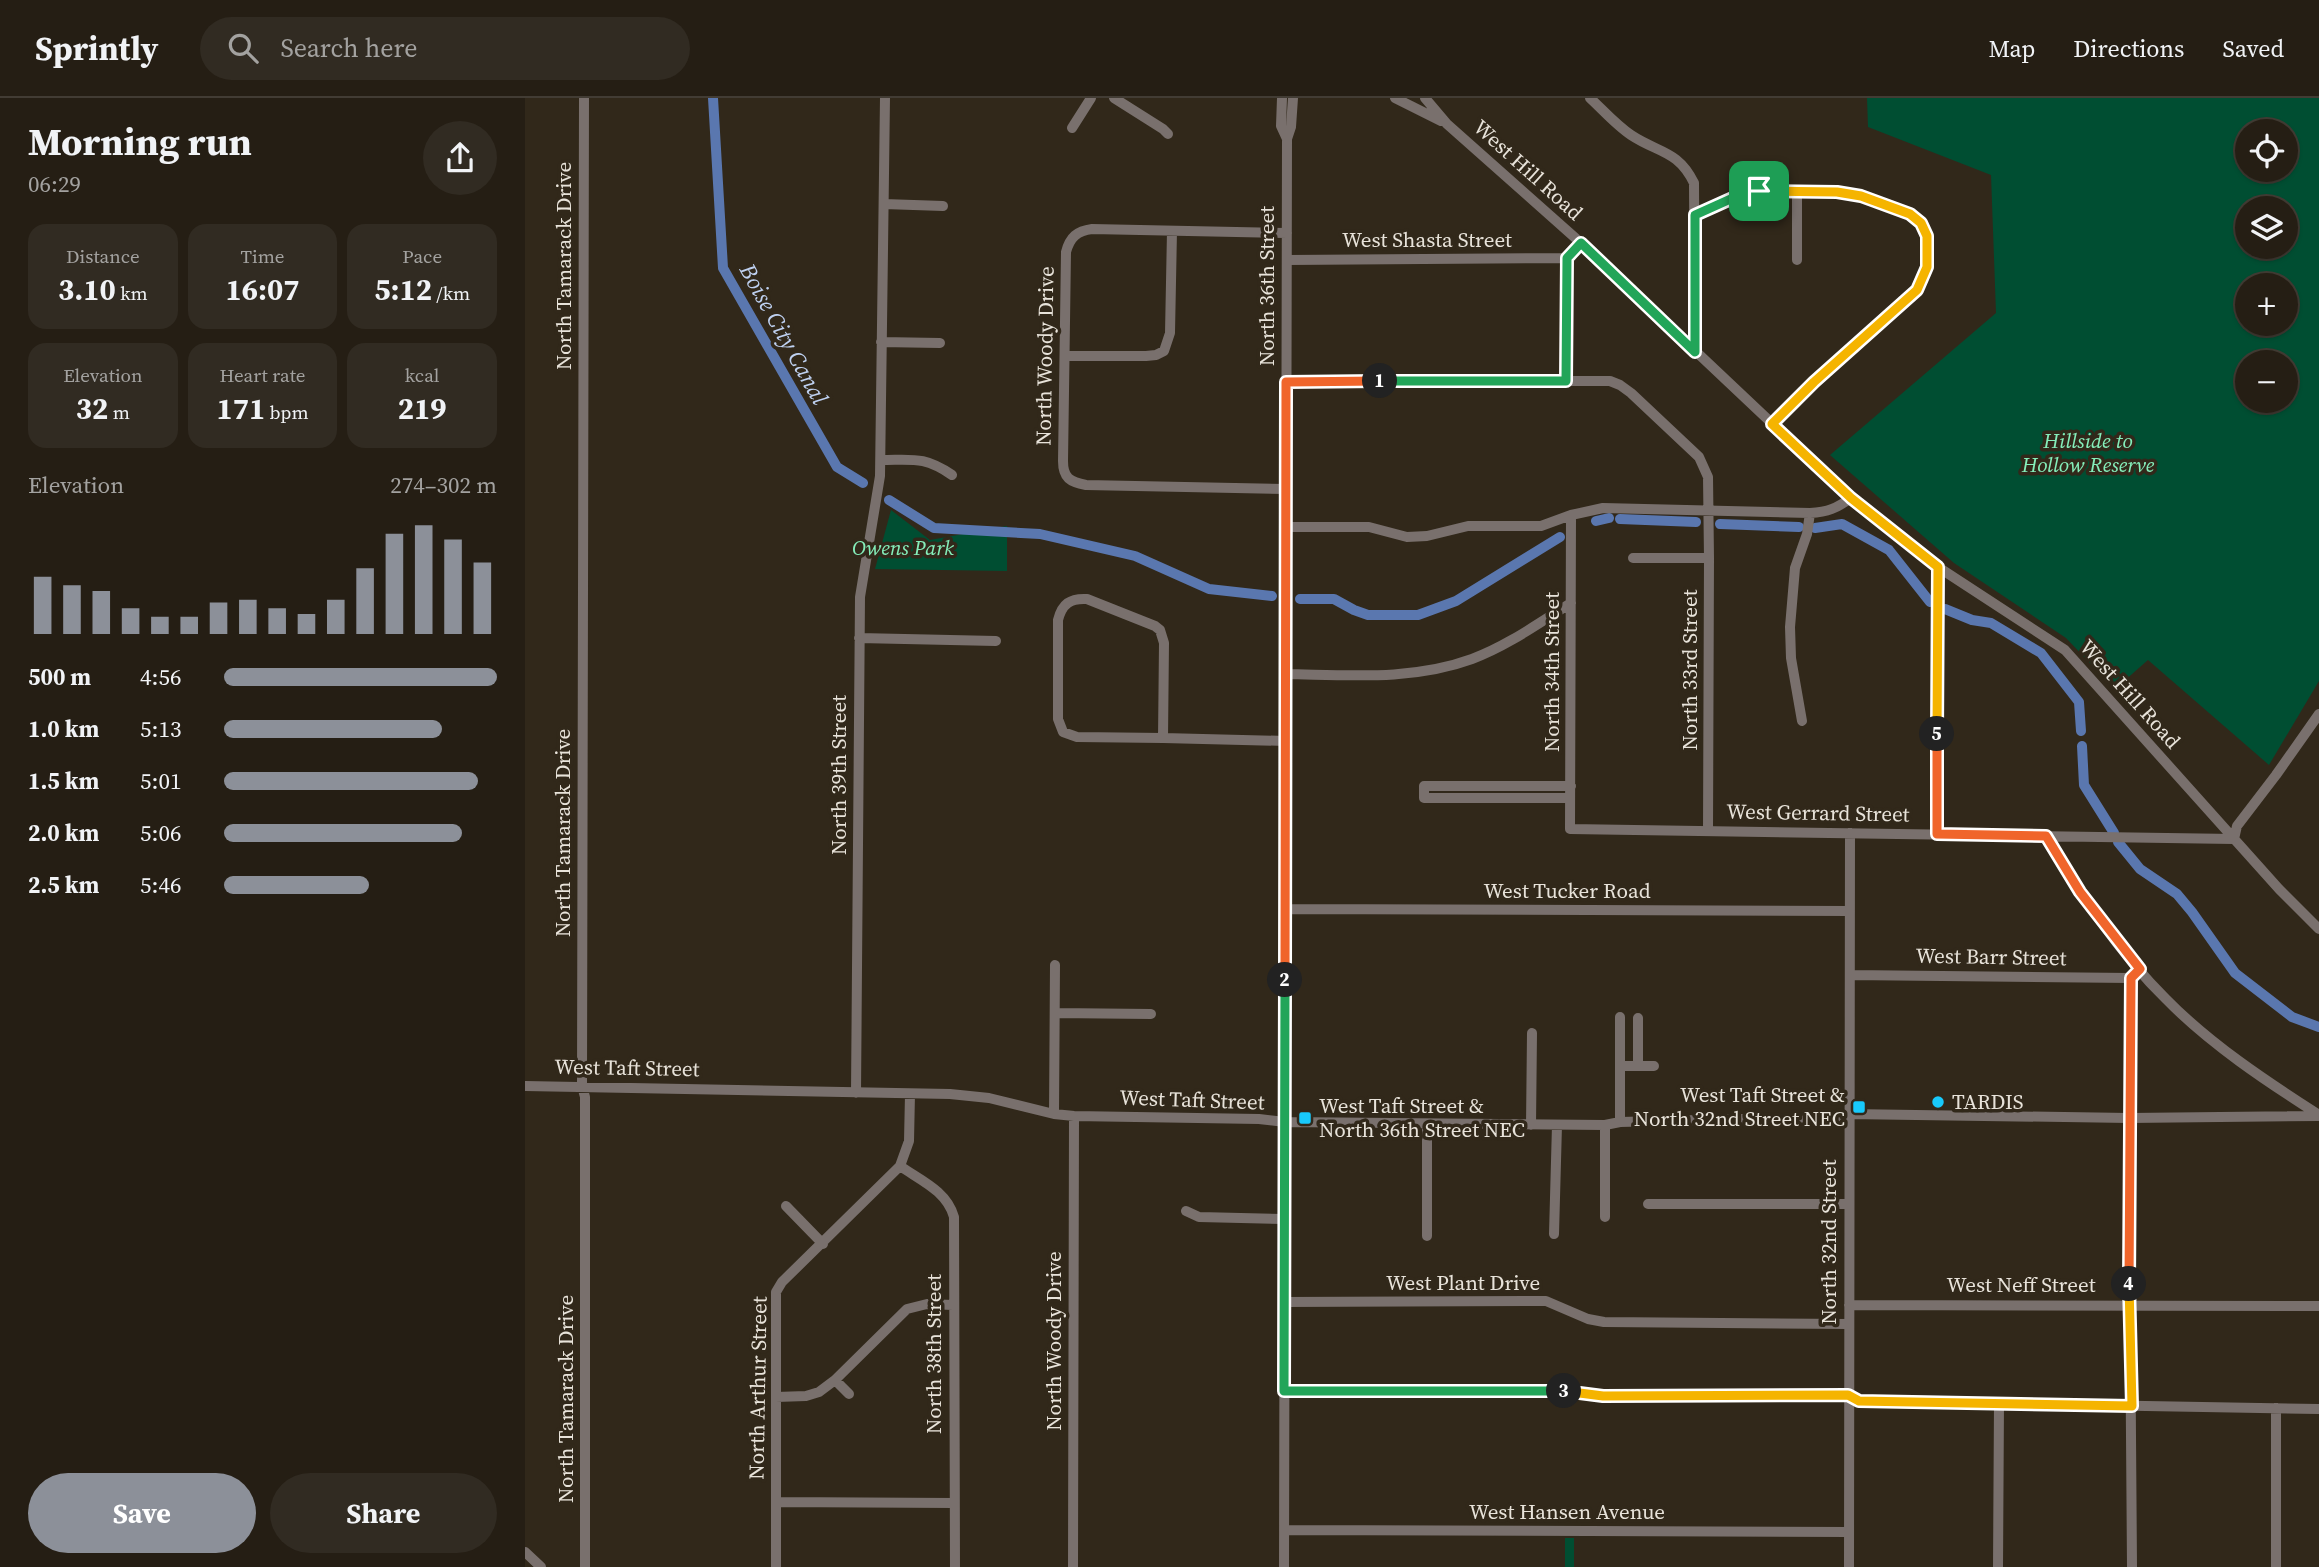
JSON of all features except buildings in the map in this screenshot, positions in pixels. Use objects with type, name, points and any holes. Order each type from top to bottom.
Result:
[{"type":"street","name":"North Tamarack Drive","points":[[584,98],[582,1086],[585,1097],[585,1567]]},
{"type":"street","name":"North 39th Street","points":[[856,1093],[860,589],[877,499],[881,460],[885,98]]},
{"type":"street","points":[[1072,128],[1091,98]]},
{"type":"street","points":[[1115,98],[1163,128],[1168,134]]},
{"type":"street","name":"North 36th Street","points":[[1282,98],[1281,126],[1287,139]]},
{"type":"street","name":"North 36th Street","points":[[1284,1567],[1286,233],[1287,139],[1291,127],[1293,98]]},
{"type":"street","name":"West Hill Road","points":[[1395,98],[1447,124]]},
{"type":"street","name":"West Hill Road","points":[[1425,98],[1447,124],[1581,243],[1851,498],[1938,567],[2065,650],[2279,889],[2319,929]]},
{"type":"street","points":[[1590,98],[1628,133],[1680,161],[1694,183],[1695,352]]},
{"type":"street","points":[[1695,215],[1735,197],[1759,191],[1837,192],[1861,196],[1910,214],[1921,223],[1927,236],[1927,267],[1917,290],[1814,382],[1772,424]]},
{"type":"street","points":[[1797,192],[1797,260]]},
{"type":"street","points":[[884,204],[943,206]]},
{"type":"street","name":"North Woody Drive","points":[[1172,230],[1093,229],[1082,230],[1073,235],[1066,252],[1063,461],[1066,478],[1086,485],[1286,489]]},
{"type":"street","points":[[1065,356],[1146,356],[1164,351],[1170,333],[1172,230],[1286,233]]},
{"type":"street","points":[[1566,381],[1567,258],[1581,243]]},
{"type":"street","name":"West Shasta Street","points":[[1286,260],[1567,258]]},
{"type":"street","points":[[881,342],[940,342]]},
{"type":"street","name":"North 33rd Street","points":[[1286,382],[1610,381],[1631,393],[1699,457],[1707,477],[1708,509],[1708,831]]},
{"type":"street","points":[[881,460],[922,460],[934,463],[952,475]]},
{"type":"street","points":[[1286,527],[1356,526],[1407,537],[1427,536],[1468,526],[1541,526],[1571,515],[1616,507],[1810,513],[1827,512],[1851,498]]},
{"type":"street","points":[[1802,721],[1791,658],[1790,627],[1795,568],[1807,534],[1810,513]]},
{"type":"street","name":"North 34th Street","points":[[1570,829],[1571,515]]},
{"type":"street","points":[[1633,558],[1709,558]]},
{"type":"street","points":[[1937,834],[1938,567]]},
{"type":"street","points":[[1163,738],[1164,643],[1160,631],[1148,622],[1087,599],[1068,602],[1061,609],[1058,620],[1058,719],[1063,733],[1077,737],[1286,741]]},
{"type":"street","points":[[1286,674],[1384,676],[1432,670],[1473,659],[1501,646],[1571,603]]},
{"type":"street","points":[[859,638],[996,641]]},
{"type":"street","points":[[2234,838],[2237,826],[2319,714]]},
{"type":"street","points":[[1570,798],[1424,798],[1424,786],[1571,786]]},
{"type":"street","name":"West Gerrard Street","points":[[1570,829],[2234,838]]},
{"type":"street","name":"North 32nd Street","points":[[1849,1567],[1850,833]]},
{"type":"street","points":[[2046,836],[2080,892],[2165,999],[2210,1039],[2319,1115]]},
{"type":"street","name":"West Tucker Road","points":[[1285,909],[1850,911]]},
{"type":"street","points":[[1054,1114],[1055,965]]},
{"type":"street","points":[[2132,1567],[2129,1118],[2131,978],[2140,969]]},
{"type":"street","name":"West Barr Street","points":[[1850,975],[2131,978]]},
{"type":"street","points":[[1055,1013],[1151,1014]]},
{"type":"street","points":[[1620,1017],[1620,1122]]},
{"type":"street","points":[[1638,1018],[1639,1066]]},
{"type":"street","points":[[1531,1125],[1532,1033]]},
{"type":"street","points":[[1620,1066],[1654,1066]]},
{"type":"street","name":"West Taft Street","points":[[525,1086],[950,1094],[989,1098],[1073,1116],[1259,1119],[1285,1122],[1605,1125],[1620,1122],[1741,1119],[1837,1121],[1849,1114],[2129,1118],[2319,1115]]},
{"type":"street","name":"North Arthur Street","points":[[776,1567],[776,1292],[782,1282],[900,1166],[909,1142],[910,1094]]},
{"type":"street","name":"North Woody Drive","points":[[1073,1116],[1073,1567]]},
{"type":"street","points":[[1427,1124],[1427,1236]]},
{"type":"street","points":[[1554,1234],[1557,1125]]},
{"type":"street","points":[[1605,1125],[1605,1217]]},
{"type":"street","name":"North 38th Street","points":[[900,1166],[938,1192],[951,1207],[954,1217],[955,1567]]},
{"type":"street","points":[[1648,1204],[1848,1204]]},
{"type":"street","points":[[786,1206],[823,1244]]},
{"type":"street","points":[[1186,1211],[1199,1217],[1284,1219]]},
{"type":"street","name":"West Plant Drive","points":[[1284,1302],[1546,1301],[1588,1319],[1604,1322],[1848,1324]]},
{"type":"street","points":[[776,1396],[806,1396],[819,1392],[835,1380],[907,1309],[927,1304],[953,1305]]},
{"type":"street","name":"West Neff Street","points":[[1849,1305],[2319,1306]]},
{"type":"street","points":[[835,1380],[849,1394]]},
{"type":"street","points":[[1284,1391],[1569,1391],[1603,1396],[1848,1395],[1859,1401],[2319,1409]]},
{"type":"street","points":[[1999,1403],[1999,1567]]},
{"type":"street","points":[[2276,1408],[2276,1567]]},
{"type":"street","points":[[776,1502],[954,1503]]},
{"type":"street","name":"West Hansen Avenue","points":[[1285,1530],[1849,1532]]},
{"type":"street","points":[[525,1552],[541,1567]]},
{"type":"green space","name":"Hillside to Hollow Reserve","points":[[1867,98],[2319,98],[2319,681],[2269,765],[2148,660],[2115,689],[2066,638],[1954,563],[1830,455],[1996,313],[1991,175],[1868,127]]},
{"type":"green space","name":"Owens Park","points":[[891,510],[930,540],[1007,526],[1007,571],[875,569]]},
{"type":"green space","points":[[1565,1538],[1574,1538],[1574,1567],[1565,1567]]},
{"type":"waterway","name":"Boise City Canal","points":[[713,98],[723,268],[837,467],[863,483]]},
{"type":"waterway","name":"Boise City Canal","points":[[889,500],[934,528],[1040,534],[1135,556],[1209,589],[1272,596]]},
{"type":"waterway","name":"Boise City Canal","points":[[1596,521],[1609,518]]},
{"type":"waterway","name":"Boise City Canal","points":[[1620,519],[1696,522]]},
{"type":"waterway","name":"Boise City Canal","points":[[1720,524],[1799,527]]},
{"type":"waterway","name":"Boise City Canal","points":[[1815,528],[1842,524],[1889,550],[1930,602]]},
{"type":"waterway","name":"Boise City Canal","points":[[1300,599],[1334,599],[1368,615],[1418,615],[1456,601],[1560,537]]},
{"type":"waterway","name":"Boise City Canal","points":[[1945,609],[1972,620],[1991,623],[2041,653],[2079,702],[2081,731]]},
{"type":"waterway","name":"Boise City Canal","points":[[2082,746],[2084,785],[2114,833]]},
{"type":"waterway","name":"Boise City Canal","points":[[2118,842],[2140,869],[2177,894],[2235,973],[2292,1017],[2319,1027]]},
{"type":"place","name":"TARDIS","points":[[1938,1102]]},
{"type":"place","name":"West Taft Street & North 32nd Street NEC","points":[[1859,1107]]},
{"type":"place","name":"West Taft Street & North 36th Street NEC","points":[[1305,1118]]},
{"type":"route","points":[[1759,191],[1837,192],[1861,196],[1910,214],[1921,223],[1927,236],[1927,267],[1917,290],[1814,382],[1772,424],[1851,498],[1938,567],[1937,834],[2046,836],[2080,892],[2140,969],[2131,978],[2129,1304],[2132,1406],[1859,1401],[1848,1395],[1603,1396],[1569,1391],[1284,1391],[1286,382],[1566,381],[1567,258],[1581,243],[1695,352],[1695,215],[1735,197],[1759,191]]}]
